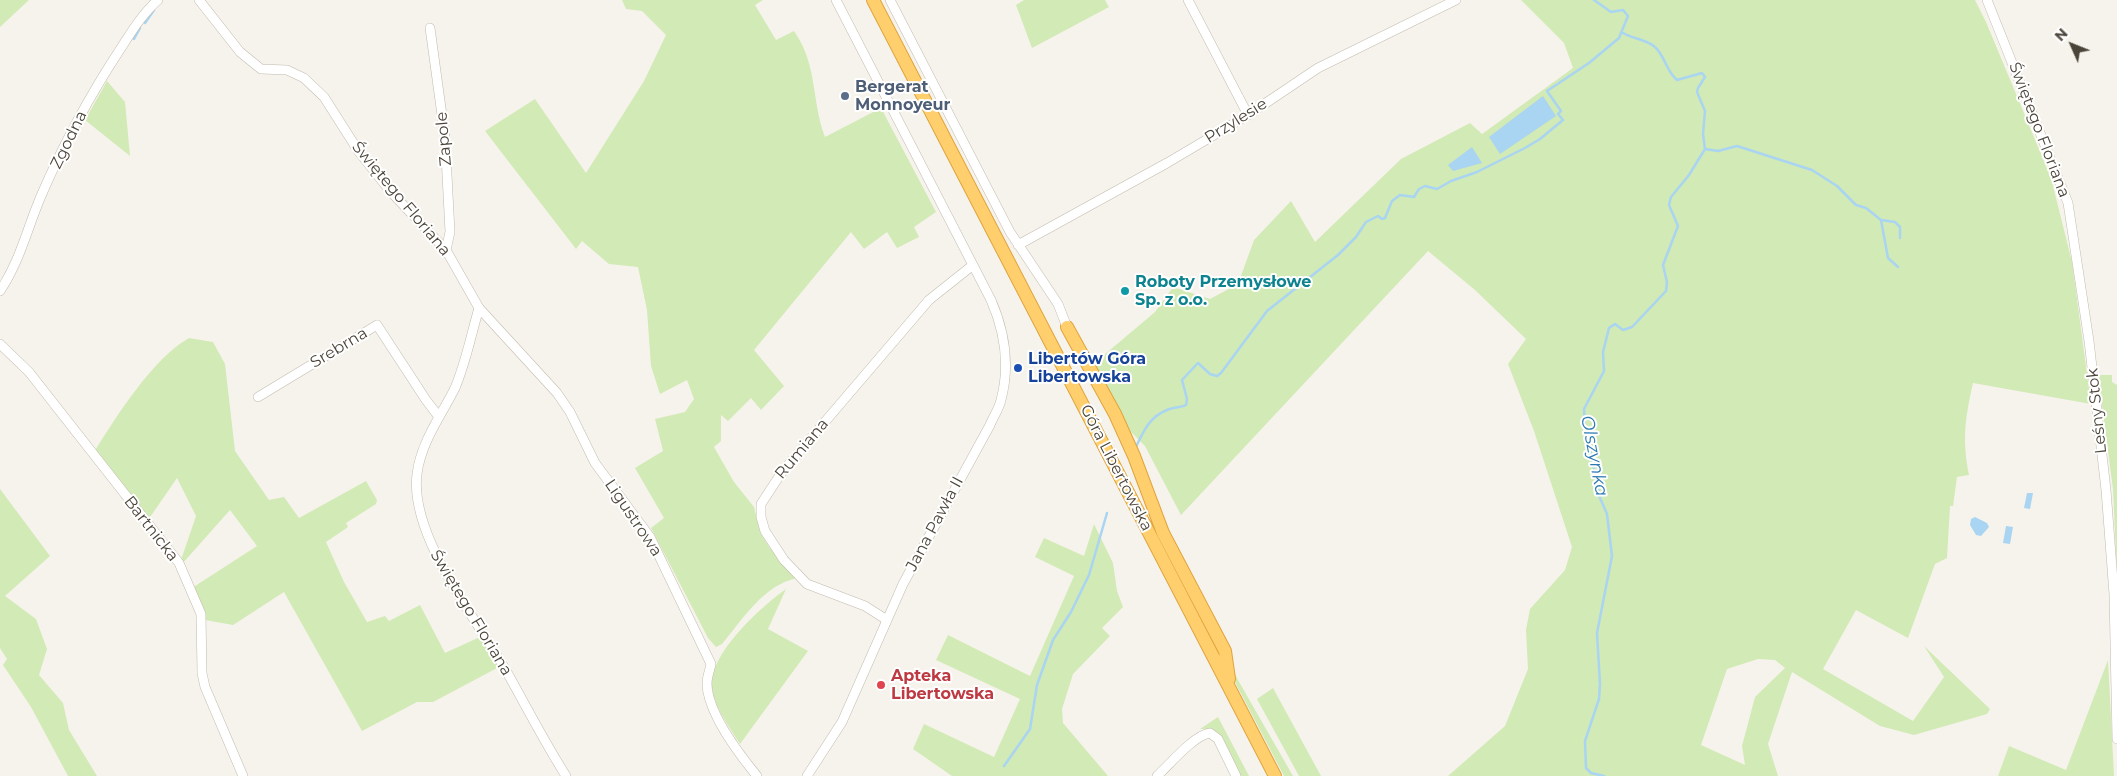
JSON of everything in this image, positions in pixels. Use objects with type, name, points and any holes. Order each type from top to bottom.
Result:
[{"type":"highway","name":"Góra Libertowska","points":[[873,0],[1275,776]]},
{"type":"highway","points":[[1067,328],[1115,414],[1134,456],[1163,533],[1225,651],[1230,689]]},
{"type":"highway","name":"Góra Libertowska","points":[[1262,750],[1267,776]]},
{"type":"street","name":"Zgodna","points":[[0,291],[14,271],[41,196],[77,122],[106,71],[145,12],[158,0]]},
{"type":"street","name":"Świętego Floriana","points":[[199,0],[240,52],[261,69],[287,70],[304,78],[324,97],[359,152],[390,191],[446,250],[479,308],[468,350],[455,388],[423,450],[417,472],[418,494],[428,537],[438,558],[566,776]]},
{"type":"street","points":[[836,0],[973,265]]},
{"type":"street","points":[[890,0],[1018,245],[1058,304],[1067,328]]},
{"type":"street","points":[[1188,0],[1248,115]]},
{"type":"street","name":"Przylesie","points":[[1018,245],[1158,168],[1248,115],[1318,68],[1456,0]]},
{"type":"street","name":"Świętego Floriana","points":[[1987,0],[2068,203],[2081,293]]},
{"type":"street","name":"Zapole","points":[[430,28],[445,137],[450,232],[446,250]]},
{"type":"street","name":"Jana Pawła II","points":[[807,776],[842,722],[922,546],[990,425],[1001,399],[1005,366],[1002,331],[994,306],[973,265]]},
{"type":"street","name":"Rumiana","points":[[887,620],[865,606],[807,584],[784,560],[764,531],[761,504],[782,472],[929,300],[973,265]]},
{"type":"street","name":"Leśny Stok","points":[[2081,293],[2106,490],[2114,594],[2117,740]]},
{"type":"street","name":"Ligustrowa","points":[[479,308],[557,393],[570,412],[596,463],[650,537],[711,664],[707,684],[714,711],[738,752],[757,776]]},
{"type":"street","name":"Srebrna","points":[[258,397],[377,325],[426,400],[439,416]]},
{"type":"street","name":"Bartnicka","points":[[0,344],[29,372],[179,564],[201,614],[202,673],[205,686],[243,776]]},
{"type":"street","points":[[1157,776],[1194,742],[1203,735],[1210,733],[1218,739],[1236,776]]},
{"type":"green space","points":[[0,0],[29,0],[0,27]]},
{"type":"green space","points":[[622,0],[763,0],[755,5],[776,40],[794,31],[802,44],[811,70],[825,137],[881,108],[936,212],[914,227],[919,237],[897,248],[887,232],[864,249],[851,232],[754,350],[784,386],[761,410],[751,398],[728,421],[721,415],[721,441],[714,447],[734,482],[754,507],[761,534],[769,547],[798,578],[775,587],[765,595],[746,614],[722,644],[716,647],[708,638],[651,528],[664,518],[635,468],[663,451],[655,419],[685,412],[694,399],[687,380],[660,394],[651,366],[647,310],[638,267],[609,264],[582,241],[576,249],[485,131],[535,99],[586,173],[644,81],[666,35],[642,11],[626,9]]},
{"type":"green space","points":[[1024,0],[1105,0],[1109,7],[1032,48],[1016,5]]},
{"type":"green space","points":[[1521,0],[1975,0],[2051,178],[2072,262],[2091,404],[1973,383],[1965,429],[1969,475],[1957,477],[1953,506],[1950,506],[1947,558],[1935,564],[1908,638],[1856,610],[1823,669],[1913,721],[1944,677],[1924,646],[1990,709],[1987,714],[1914,735],[1880,726],[1792,672],[1768,744],[1778,776],[1448,776],[1505,726],[1528,669],[1526,630],[1530,609],[1565,570],[1572,547],[1534,431],[1508,364],[1526,339],[1475,290],[1428,251],[1181,515],[1145,446],[1124,425],[1091,366],[1155,312],[1173,287],[1210,299],[1238,284],[1254,240],[1291,201],[1315,242],[1401,159],[1470,123],[1482,134],[1573,68],[1564,43]],"holes":[[[1758,659],[1775,660],[1785,668],[1755,697],[1742,746],[1745,765],[1701,745],[1727,669]]]},
{"type":"green space","points":[[107,81],[125,102],[130,156],[85,120]]},
{"type":"green space","points":[[189,338],[213,342],[225,364],[235,451],[269,500],[284,497],[299,518],[366,481],[377,500],[376,504],[346,523],[348,527],[326,542],[344,582],[367,622],[385,616],[389,621],[420,605],[445,653],[480,637],[499,667],[433,702],[417,702],[362,731],[284,592],[233,625],[205,620],[192,588],[257,546],[230,510],[182,564],[181,560],[196,516],[177,478],[148,520],[94,452],[136,389],[162,359]]},
{"type":"green space","points":[[2098,375],[2112,375],[2112,382],[2117,385],[2117,575],[2113,489]]},
{"type":"green space","points":[[0,489],[50,556],[5,596],[36,619],[47,649],[39,675],[63,703],[69,730],[97,776],[68,776],[31,707],[3,665],[7,659],[0,648]]},
{"type":"green space","points":[[1094,524],[1113,563],[1117,591],[1123,607],[1102,628],[1110,636],[1073,674],[1062,709],[1063,723],[1108,776],[952,776],[913,749],[924,724],[994,757],[1020,699],[936,660],[948,635],[1030,676],[1074,576],[1035,557],[1044,538],[1084,556]]},
{"type":"green space","points":[[786,589],[768,629],[808,651],[740,744],[715,701],[712,685],[714,672],[719,659],[739,631]]},
{"type":"green space","points":[[1217,638],[1238,680],[1293,776],[1284,776],[1213,640]]},
{"type":"green space","points":[[2108,660],[2114,776],[1998,776],[2009,746],[2066,770]]},
{"type":"green space","points":[[1273,688],[1321,776],[1299,776],[1257,699]]},
{"type":"green space","points":[[1218,717],[1249,776],[1240,776],[1220,735],[1212,729],[1200,729]]},
{"type":"water","points":[[1543,96],[1556,116],[1500,154],[1489,137]]},
{"type":"water","points":[[1472,147],[1482,163],[1453,171],[1448,165]]},
{"type":"water","points":[[2027,493],[2033,493],[2030,509],[2024,508]]},
{"type":"water","points":[[1975,517],[1987,523],[1989,527],[1981,536],[1976,535],[1970,525],[1971,519]]},
{"type":"water","points":[[2006,526],[2013,527],[2010,544],[2003,543]]},
{"type":"waterway","points":[[1135,449],[1151,421],[1169,409],[1186,405],[1187,399],[1182,380],[1198,363],[1210,374],[1217,376],[1221,373],[1267,311],[1338,255],[1356,237],[1366,222],[1378,216],[1382,219],[1385,218],[1392,201],[1400,195],[1414,197],[1419,189],[1425,186],[1437,189],[1451,181],[1477,172],[1540,139],[1563,120],[1558,114],[1561,111],[1547,91],[1589,63],[1619,38],[1628,16],[1623,10],[1611,12],[1594,0]]},
{"type":"waterway","points":[[145,23],[154,10]]},
{"type":"waterway","points":[[134,39],[140,28]]},
{"type":"waterway","name":"Olszynka","points":[[1604,776],[1591,773],[1586,768],[1585,741],[1599,699],[1597,633],[1612,556],[1607,514],[1600,498],[1585,426],[1584,409],[1604,371],[1603,352],[1609,328],[1615,324],[1623,330],[1632,327],[1666,291],[1667,282],[1663,265],[1678,226],[1669,205],[1671,197],[1689,175],[1705,149],[1703,134],[1705,111],[1697,92],[1705,77],[1702,73],[1677,80],[1655,47],[1648,42],[1623,33]]},
{"type":"waterway","points":[[1705,149],[1718,151],[1737,146],[1812,170],[1837,186],[1856,205],[1866,208],[1881,220],[1895,222],[1900,227],[1900,238]]},
{"type":"waterway","points":[[1881,220],[1888,258],[1898,267]]},
{"type":"waterway","points":[[1004,766],[1030,729],[1037,685],[1053,640],[1071,612],[1089,575],[1107,513]]},
{"type":"place","name":"Bergerat Monnoyeur","points":[[845,96]]},
{"type":"place","name":"Roboty Przemysłowe Sp. z o.o.","points":[[1125,291]]},
{"type":"place","name":"Libertów Góra Libertowska","points":[[1018,368]]},
{"type":"place","name":"Apteka Libertowska","points":[[881,685]]}]
